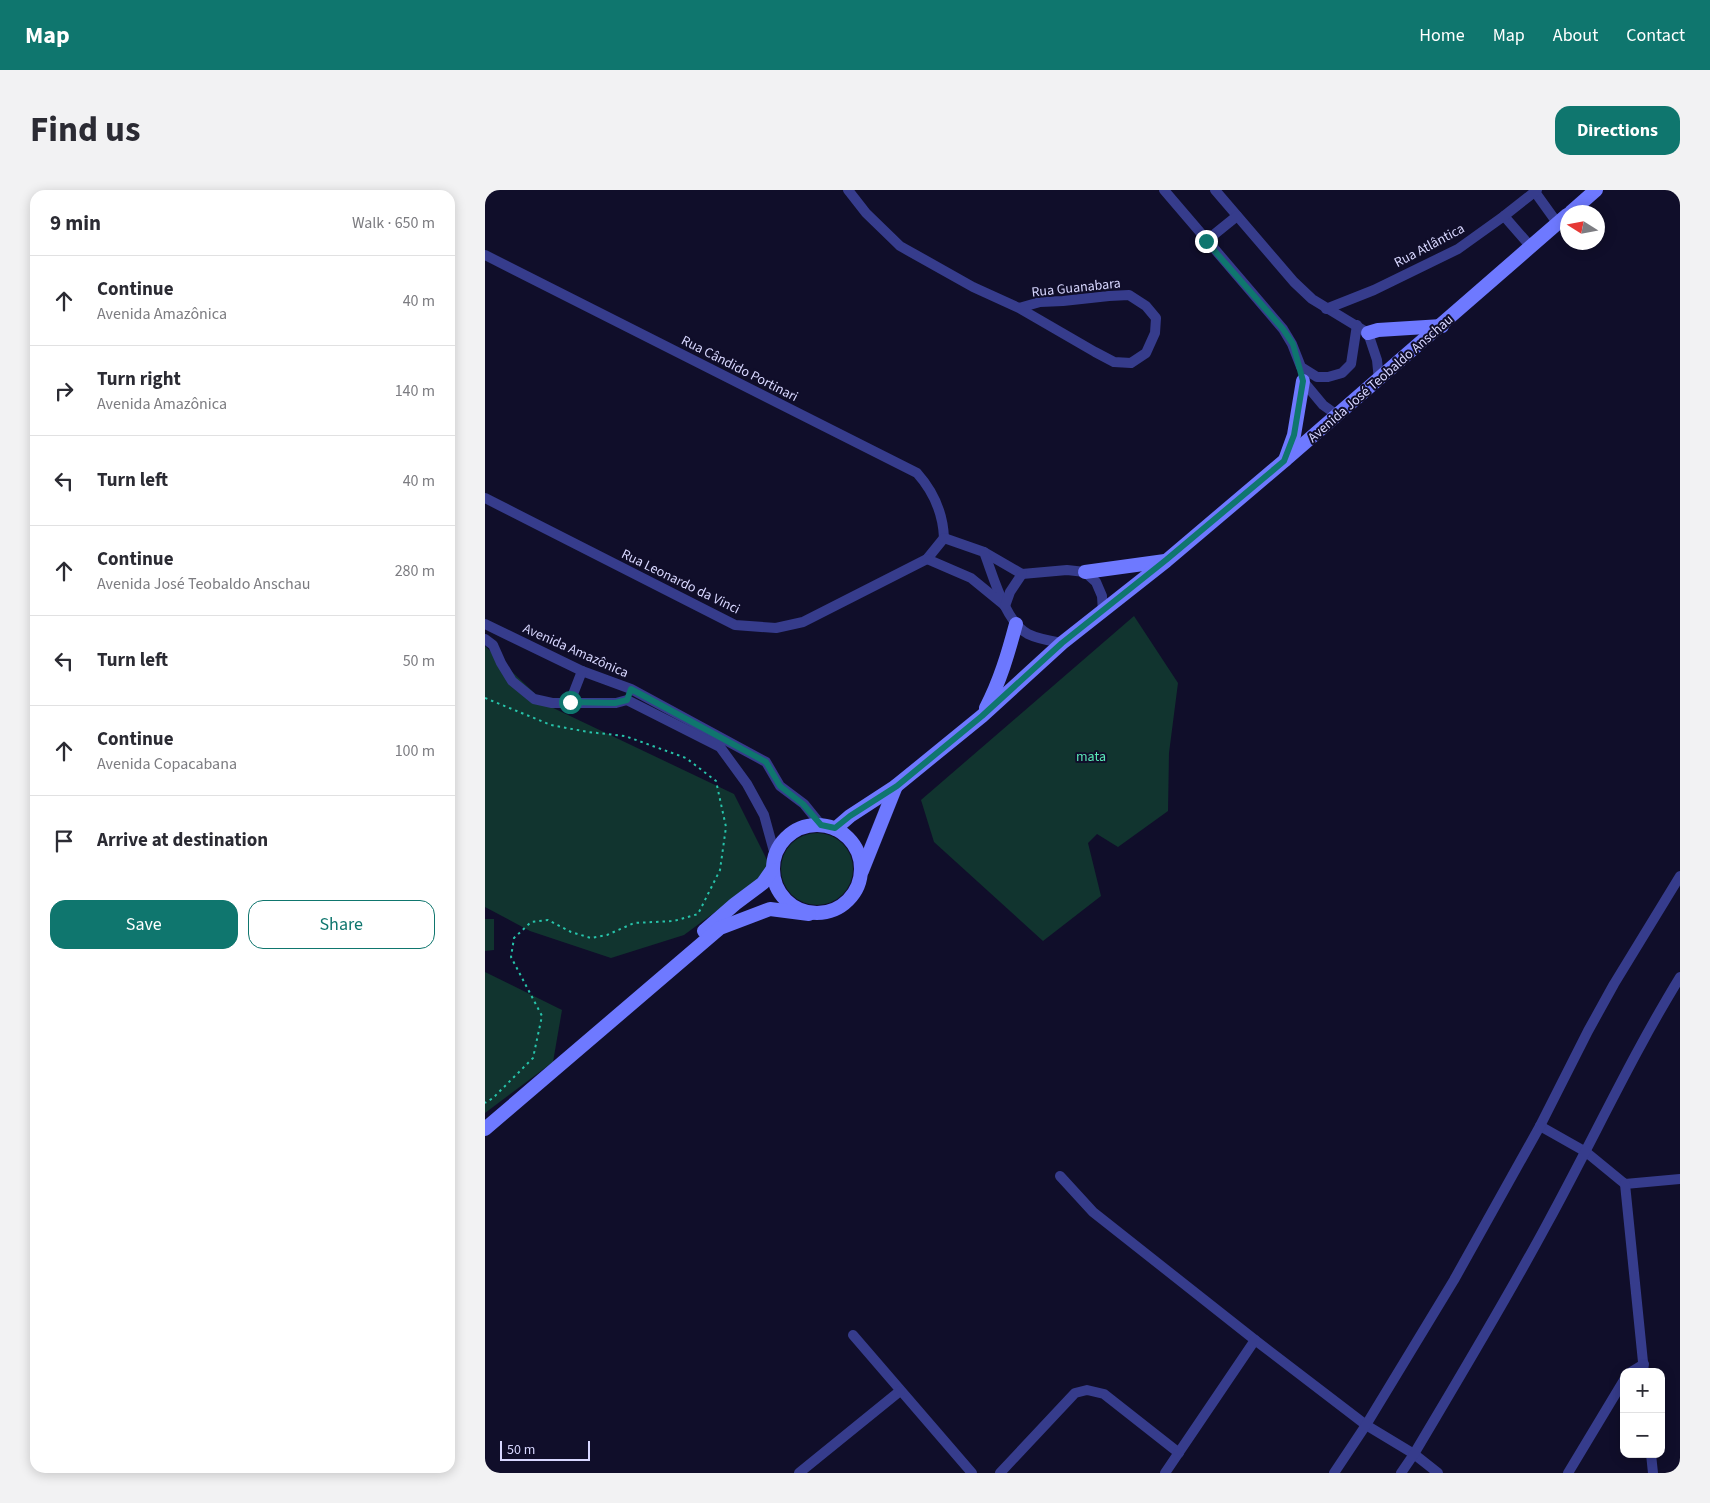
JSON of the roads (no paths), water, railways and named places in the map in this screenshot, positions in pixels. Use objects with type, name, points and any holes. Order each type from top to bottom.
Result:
[{"type":"street","name":"Rua Guanabara","points":[[848,190],[865,212],[900,246],[973,287],[1019,308],[1115,362],[1131,363],[1146,353],[1155,333],[1156,318],[1147,306],[1129,295],[1063,302],[1040,302],[1019,308]]},
{"type":"street","points":[[1164,190],[1283,329],[1293,344],[1301,367],[1303,381],[1294,435],[1284,461]]},
{"type":"street","points":[[1215,190],[1294,282],[1312,300],[1326,309],[1363,329],[1378,330],[1442,326]]},
{"type":"street","points":[[1579,205],[1596,190]]},
{"type":"street","points":[[1536,191],[1560,216]]},
{"type":"street","name":"Rua Atlântica","points":[[1326,309],[1373,290],[1458,249],[1536,191]]},
{"type":"street","points":[[1206,241],[1237,216]]},
{"type":"street","points":[[1504,216],[1531,247]]},
{"type":"street","name":"Avenida José Teobaldo Anschau","points":[[861,874],[897,786],[982,716],[1062,643],[1103,612],[1284,461],[1442,326],[1560,222]]},
{"type":"street","name":"Rua Cândido Portinari","points":[[485,254],[917,473],[927,485],[936,502],[943,520],[944,538]]},
{"type":"street","points":[[1301,367],[1317,377],[1328,377],[1342,373],[1351,364],[1363,329]]},
{"type":"street","points":[[1363,329],[1377,360],[1379,380]]},
{"type":"street","points":[[1303,381],[1323,404],[1337,415]]},
{"type":"street","name":"Rua Leonardo da Vinci","points":[[485,498],[735,625],[776,628],[803,622],[927,559],[944,538]]},
{"type":"street","points":[[944,538],[984,552],[1022,574],[1067,570],[1085,572],[1166,560]]},
{"type":"street","points":[[984,552],[1005,606],[1016,624],[1027,634],[1062,643]]},
{"type":"street","points":[[927,559],[971,578],[1005,606]]},
{"type":"street","points":[[1085,572],[1096,582],[1102,596],[1103,612]]},
{"type":"street","points":[[1005,606],[1010,592],[1022,574]]},
{"type":"street","name":"Avenida Amazônica","points":[[485,624],[582,671],[631,689],[766,762],[780,786],[828,827]]},
{"type":"street","points":[[982,716],[1000,678],[1016,624]]},
{"type":"street","name":"Avenida Amazônica","points":[[485,639],[493,645],[512,681],[534,699],[552,703],[615,703],[627,700],[720,747],[747,784],[765,815],[775,855]]},
{"type":"street","points":[[570,702],[582,671]]},
{"type":"street","points":[[627,700],[631,689]]},
{"type":"street","points":[[828,827],[850,816],[897,786]]},
{"type":"street","points":[[485,1129],[720,928],[770,910],[809,914],[825,914],[839,908],[850,899],[857,888],[861,874],[861,860],[847,836],[828,827],[807,826],[795,831],[783,841],[775,855],[772,870],[775,885],[783,898],[795,908],[809,914]]},
{"type":"street","points":[[485,1121],[735,904],[763,883],[772,870]]},
{"type":"street","points":[[1334,1473],[1366,1425],[1454,1280],[1540,1126],[1563,1078],[1605,1000],[1680,876]]},
{"type":"street","points":[[1401,1473],[1500,1308],[1585,1152],[1632,1060],[1680,977]]},
{"type":"street","points":[[1540,1126],[1585,1152],[1625,1184],[1680,1178]]},
{"type":"street","points":[[1060,1176],[1093,1212],[1255,1340],[1366,1425],[1414,1454],[1438,1473]]},
{"type":"street","points":[[1625,1184],[1644,1368]]},
{"type":"street","points":[[853,1335],[972,1473]]},
{"type":"street","points":[[1165,1473],[1255,1340]]},
{"type":"street","points":[[1568,1473],[1620,1387]]},
{"type":"street","points":[[1000,1473],[1075,1393],[1087,1390],[1104,1394],[1179,1453]]},
{"type":"street","points":[[799,1473],[900,1391]]},
{"type":"street","points":[[1651,1458],[1653,1473]]},
{"type":"park label","name":"mata","points":[[1091,756]]}]
